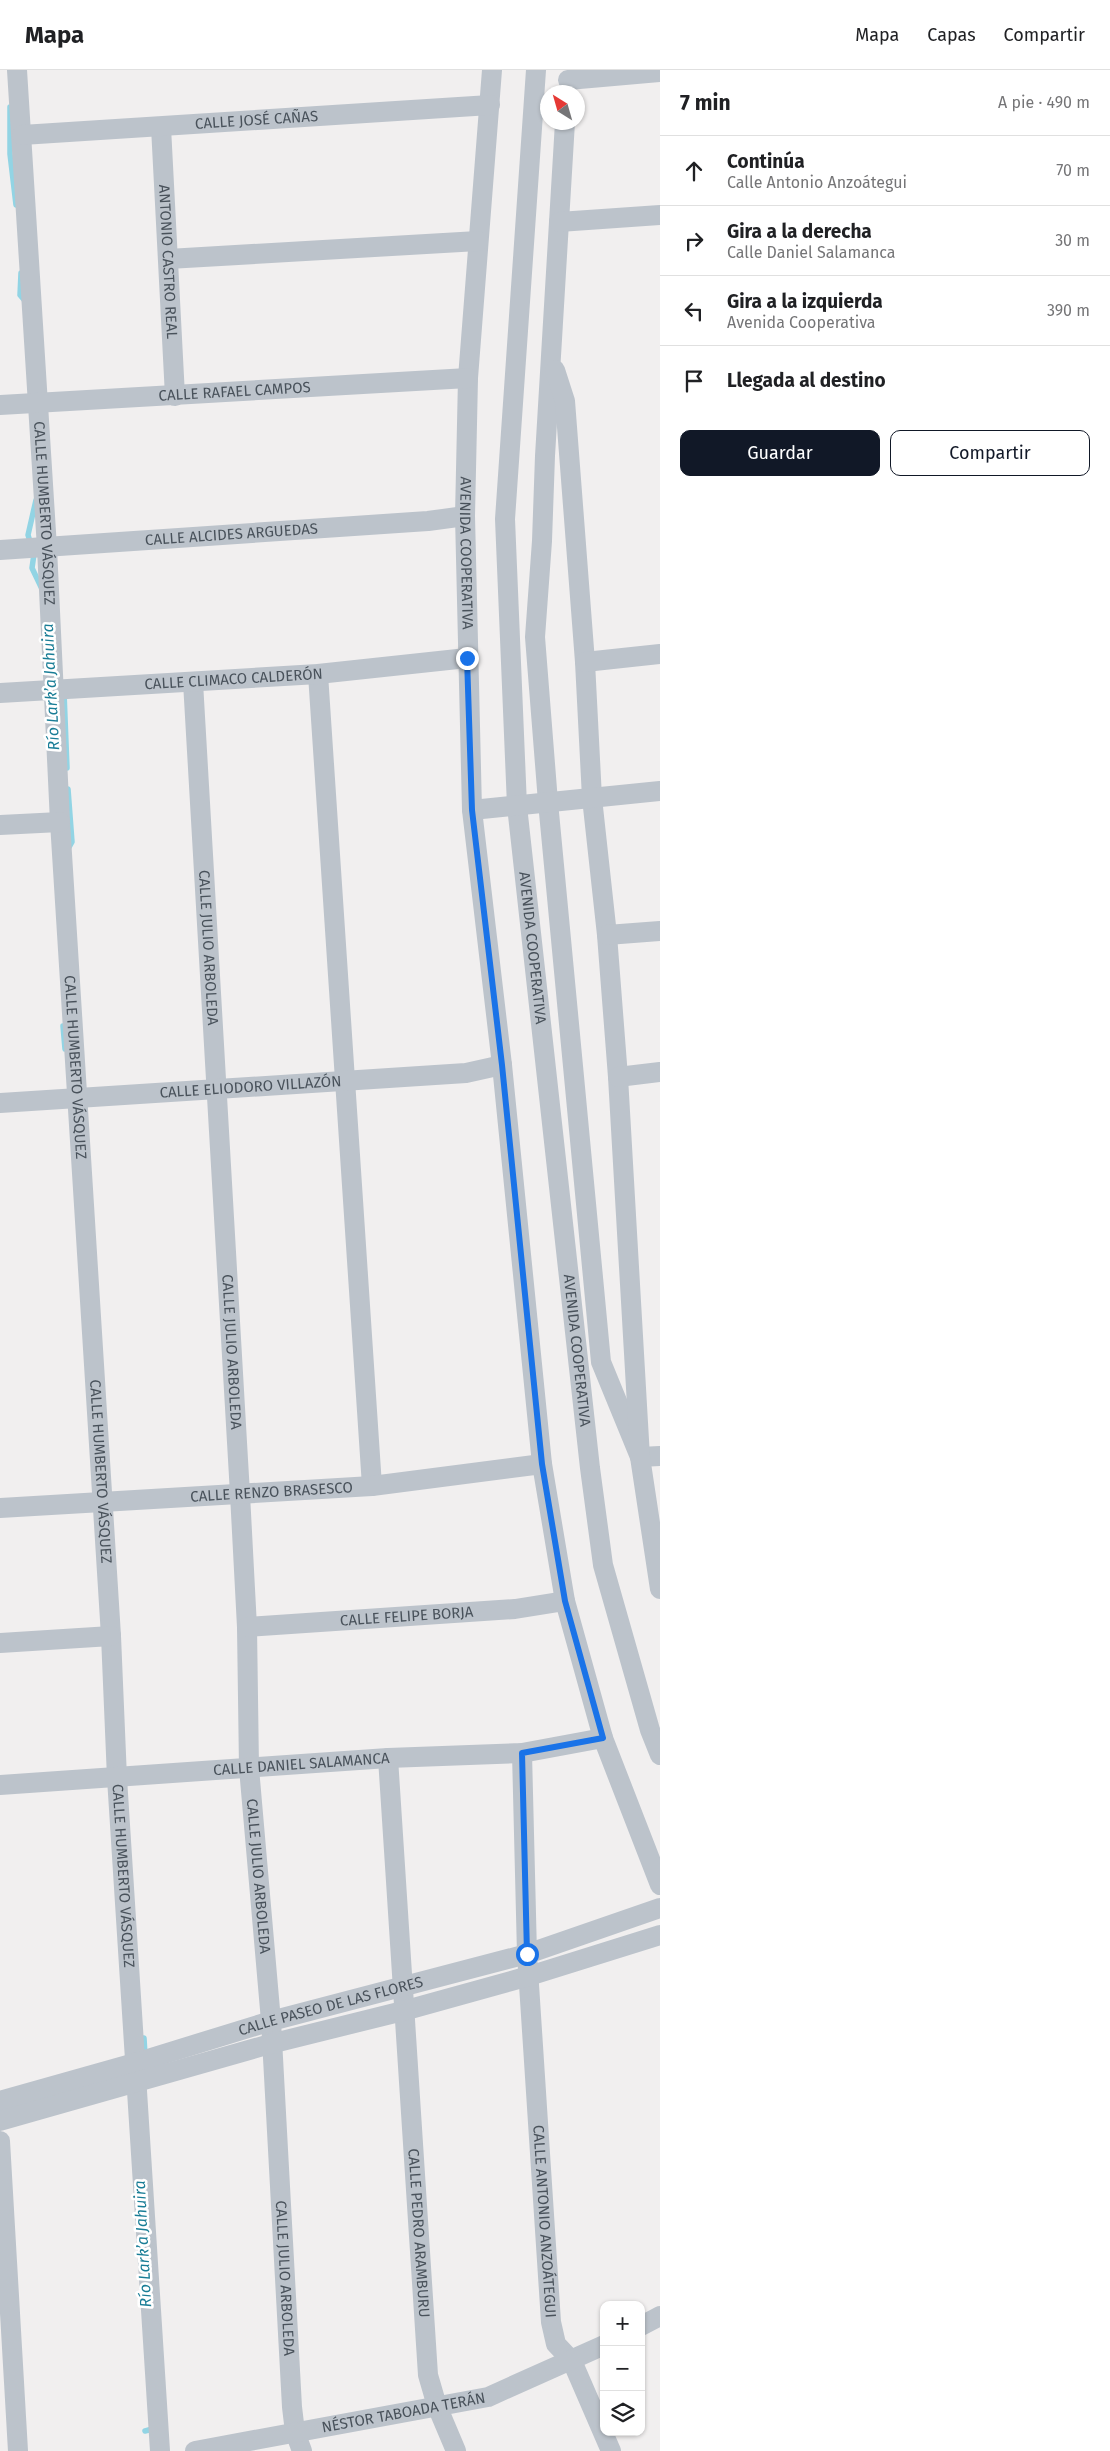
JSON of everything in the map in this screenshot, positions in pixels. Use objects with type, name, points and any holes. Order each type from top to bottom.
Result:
[{"type":"street","name":"CALLE HUMBERTO VÁSQUEZ","points":[[18,70],[47,548],[60,822],[111,1636],[117,1778],[160,2451]]},
{"type":"street","name":"AVENIDA COOPERATIVA","points":[[492,70],[468,378],[464,516],[472,810],[502,1065],[542,1464],[565,1601],[603,1738],[660,1885]]},
{"type":"street","name":"AVENIDA COOPERATIVA","points":[[536,70],[505,519],[517,806],[583,1413],[602,1555],[650,1730],[660,1755]]},
{"type":"street","points":[[568,81],[660,72]]},
{"type":"street","name":"CALLE JOSÉ CAÑAS","points":[[22,134],[161,127],[490,105]]},
{"type":"street","name":"ANTONIO CASTRO REAL","points":[[161,127],[176,396]]},
{"type":"street","points":[[565,130],[535,637],[548,802],[601,1362],[640,1457]]},
{"type":"street","points":[[560,222],[660,214]]},
{"type":"street","points":[[168,259],[478,241]]},
{"type":"street","points":[[551,359],[565,401],[585,662],[592,798],[608,935],[640,1457],[660,1589]]},
{"type":"street","name":"CALLE RAFAEL CAMPOS","points":[[0,405],[468,378]]},
{"type":"street","name":"CALLE ALCIDES ARGUEDAS","points":[[0,550],[418,522],[464,516]]},
{"type":"street","points":[[585,662],[660,654]]},
{"type":"street","name":"CALLE CLIMACO CALDERÓN","points":[[0,693],[318,674],[467,658]]},
{"type":"street","points":[[318,674],[372,1486]]},
{"type":"street","name":"CALLE JULIO ARBOLEDA","points":[[193,682],[247,1627],[249,1768],[271,2021],[270,2044],[294,2432],[302,2451]]},
{"type":"street","points":[[472,810],[660,791]]},
{"type":"street","points":[[0,825],[60,822]]},
{"type":"street","points":[[608,935],[660,931]]},
{"type":"street","name":"CALLE ELIODORO VILLAZÓN","points":[[0,1103],[466,1073],[502,1065]]},
{"type":"street","points":[[618,1076],[660,1072]]},
{"type":"street","points":[[640,1457],[660,1456]]},
{"type":"street","name":"CALLE RENZO BRASESCO","points":[[0,1508],[372,1486],[542,1464]]},
{"type":"street","name":"CALLE FELIPE BORJA","points":[[247,1627],[515,1609],[565,1601]]},
{"type":"street","points":[[0,1643],[111,1636]]},
{"type":"street","name":"CALLE DANIEL SALAMANCA","points":[[0,1785],[388,1758],[522,1753],[603,1738]]},
{"type":"street","points":[[522,1753],[527,1954]]},
{"type":"street","points":[[388,1758],[403,1988]]},
{"type":"street","name":"CALLE PASEO DE LAS FLORES","points":[[0,2121],[136,2073],[271,2021],[527,1954],[660,1908]]},
{"type":"street","name":"CALLE PASEO DE LAS FLORES","points":[[0,2101],[270,2044],[403,2011],[529,1976],[660,1935]]},
{"type":"street","name":"CALLE ANTONIO ANZOÁTEGUI","points":[[527,1954],[551,2322],[556,2344],[572,2361],[611,2451]]},
{"type":"street","name":"CALLE PEDRO ARAMBURU","points":[[403,1988],[428,2374],[437,2406],[456,2451]]},
{"type":"street","points":[[0,2141],[18,2451]]},
{"type":"street","points":[[645,2324],[660,2316]]},
{"type":"street","name":"NÉSTOR TABOADA TERÁN","points":[[195,2451],[488,2398],[602,2346]]},
{"type":"waterway","name":"Río Lark’a Jahuira","points":[[10,107],[10,154],[16,205]]},
{"type":"waterway","name":"Río Lark’a Jahuira","points":[[21,273],[20,295],[26,302]]},
{"type":"waterway","name":"Río Lark’a Jahuira","points":[[36,500],[28,535],[34,554],[32,568],[42,589]]},
{"type":"waterway","name":"Río Lark’a Jahuira","points":[[64,692],[67,768]]},
{"type":"waterway","name":"Río Lark’a Jahuira","points":[[68,789],[72,842],[68,849]]},
{"type":"waterway","name":"Río Lark’a Jahuira","points":[[63,1026],[65,1049]]},
{"type":"waterway","name":"Río Lark’a Jahuira","points":[[144,2038],[145,2055]]},
{"type":"waterway","name":"Río Lark’a Jahuira","points":[[145,2431],[156,2428]]},
{"type":"route","points":[[467,658],[472,810],[502,1065],[542,1464],[565,1601],[603,1738],[522,1753],[527,1954]]}]
